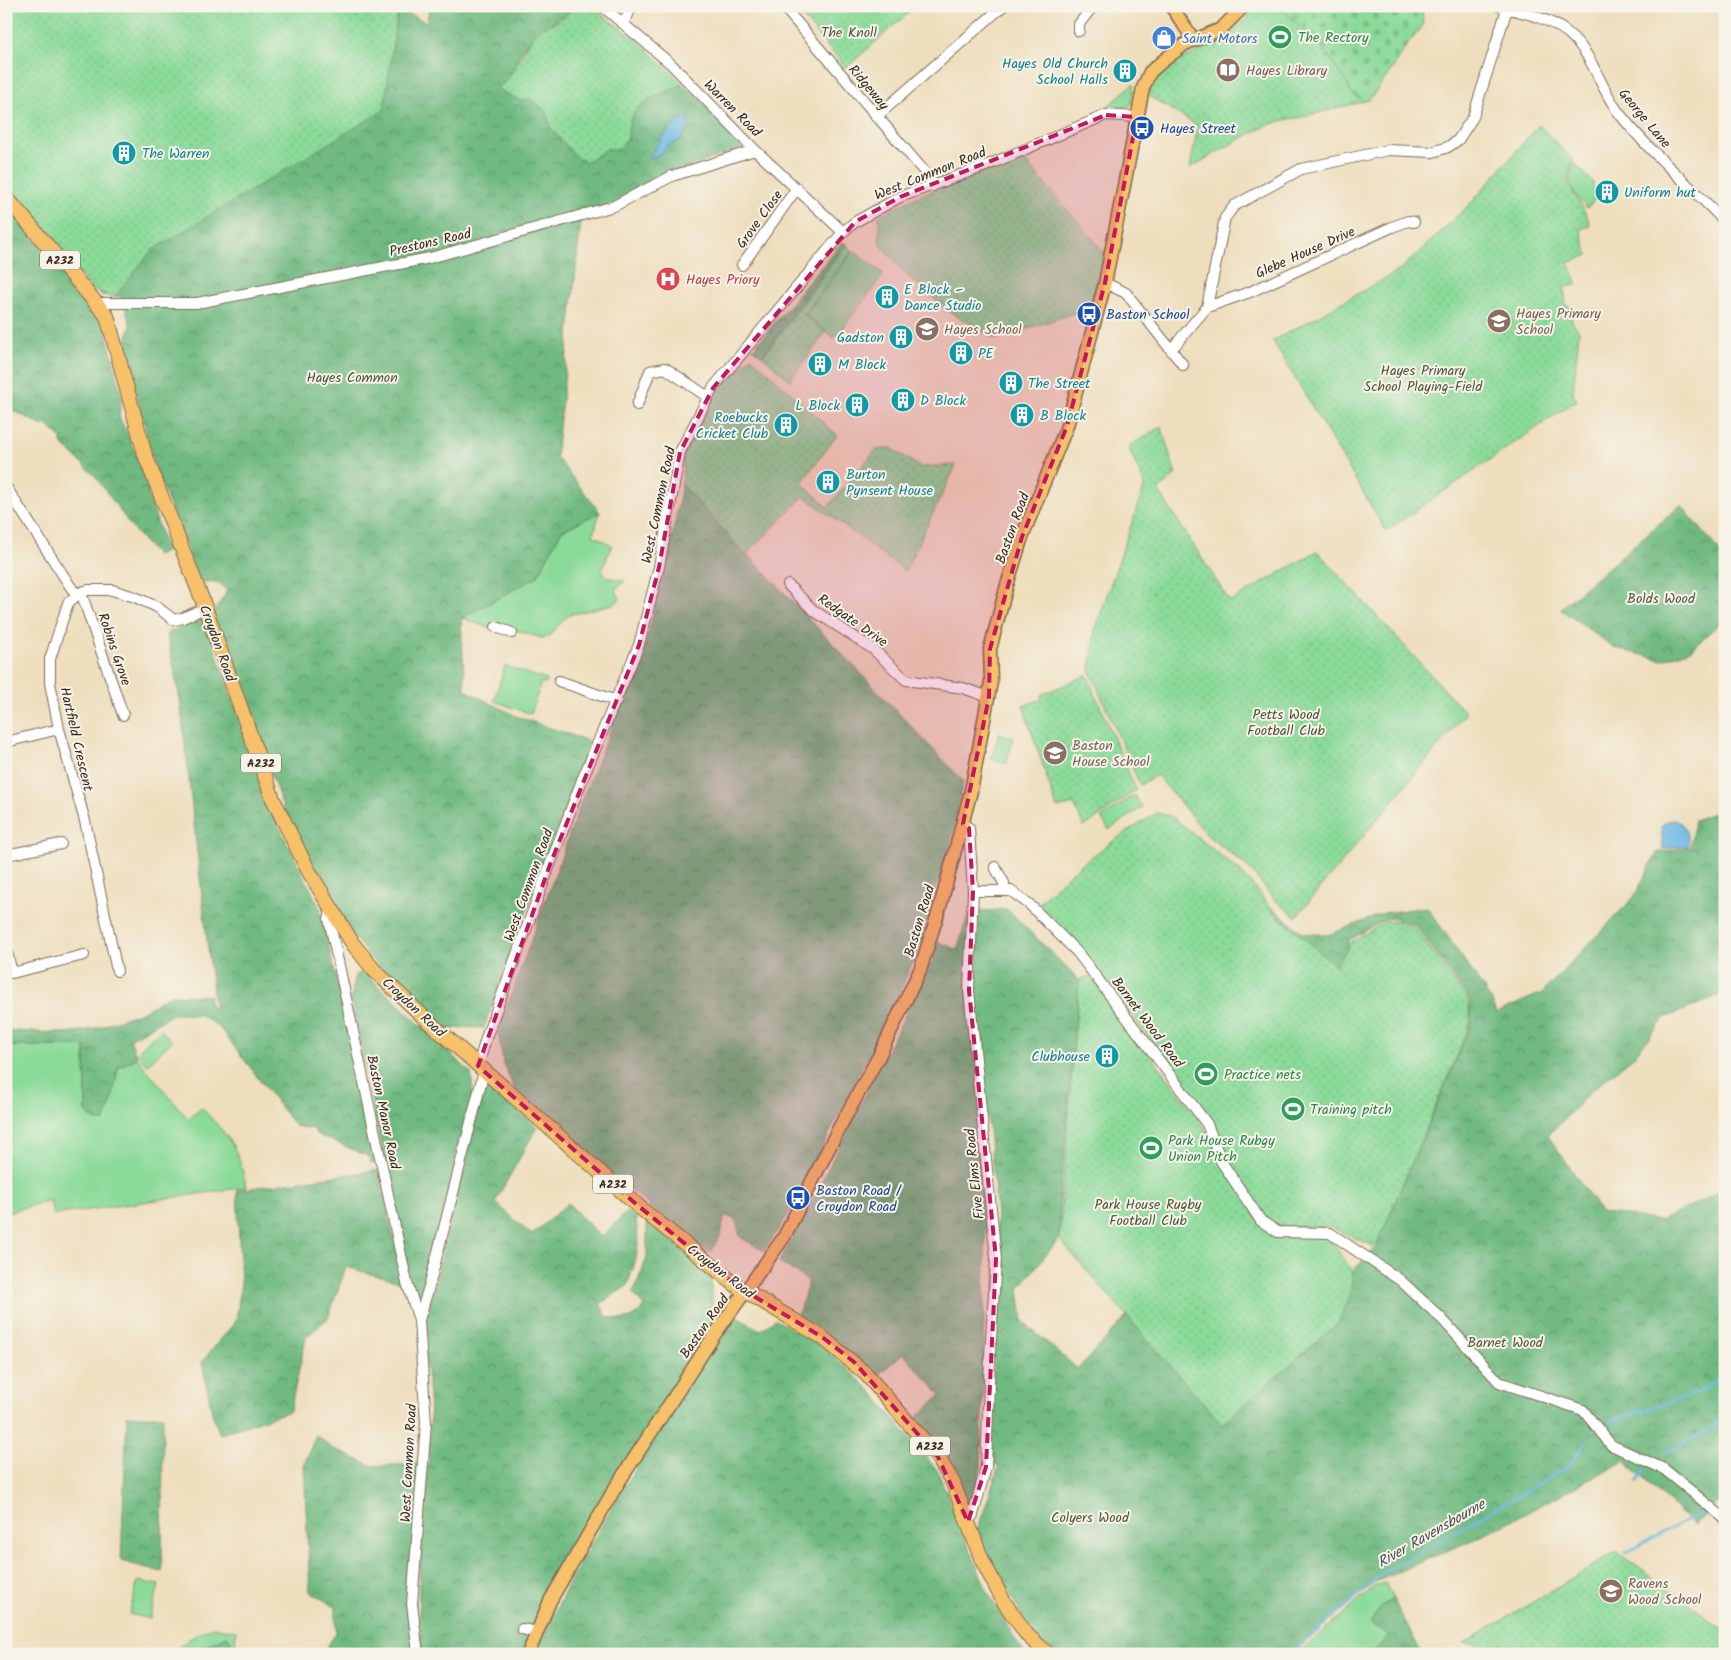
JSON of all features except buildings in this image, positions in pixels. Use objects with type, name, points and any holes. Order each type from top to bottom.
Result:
[{"type":"highway","name":"Croydon Road","points":[[6,197],[98,303],[111,325],[145,454],[205,608],[278,810],[331,910],[353,944],[370,966],[481,1069],[644,1211],[746,1292],[831,1343],[876,1384],[938,1457],[953,1483],[989,1574],[1004,1602],[1027,1635],[1048,1654]]},
{"type":"main road","points":[[1171,6],[1194,40]]},
{"type":"main road","points":[[1137,117],[1143,88],[1150,72],[1185,44],[1221,29],[1244,6]]},
{"type":"main road","name":"Baston Road","points":[[528,1654],[579,1548],[615,1488],[715,1334],[784,1237],[839,1128],[879,1056],[920,970],[963,824],[979,756],[991,682],[990,649],[1022,537],[1067,426],[1105,284],[1137,117]]},
{"type":"street","name":"Warren Road","points":[[602,6],[671,64],[755,150],[843,232]]},
{"type":"street","points":[[624,23],[632,6]]},
{"type":"street","name":"Ridgeway","points":[[783,6],[928,176],[933,186]]},
{"type":"street","points":[[876,117],[1003,6]]},
{"type":"street","points":[[1078,31],[1079,24],[1093,6]]},
{"type":"street","points":[[1171,350],[1207,307],[1225,218],[1234,206],[1301,169],[1388,150],[1433,152],[1448,147],[1458,140],[1473,118],[1503,7]]},
{"type":"street","name":"George Lane","points":[[1503,7],[1533,15],[1567,32],[1579,44],[1605,93],[1619,113],[1656,154],[1695,190],[1725,222]]},
{"type":"street","name":"West Common Road","points":[[418,1654],[412,1604],[426,1423],[419,1320],[430,1282],[481,1069],[487,1035],[582,780],[639,645],[659,567],[680,452],[713,388],[843,232],[856,222],[885,205],[1106,115],[1137,117]]},
{"type":"street","name":"Prestons Road","points":[[98,303],[197,303],[430,258],[614,206],[672,176],[755,150]]},
{"type":"street","name":"Grove Close","points":[[742,265],[797,188]]},
{"type":"street","name":"Glebe House Drive","points":[[1207,307],[1250,292],[1392,227],[1408,221],[1414,222]]},
{"type":"street","points":[[1105,284],[1126,293],[1183,365]]},
{"type":"street","points":[[636,405],[650,371],[665,368],[708,397]]},
{"type":"street","name":"Robins Grove","points":[[6,487],[72,589],[83,598],[123,715]]},
{"type":"street","name":"Redgate Drive","points":[[788,584],[812,610],[873,649],[906,680],[963,688],[989,697]]},
{"type":"street","points":[[79,593],[88,590],[112,590],[157,607],[174,620],[205,608]]},
{"type":"street","name":"Hartfield Crescent","points":[[79,593],[68,603],[50,659],[50,683],[59,729],[86,821],[117,971]]},
{"type":"street","points":[[496,628],[512,633]]},
{"type":"street","points":[[559,682],[616,701]]},
{"type":"street","points":[[6,742],[59,729]]},
{"type":"street","name":"Five Elms Road","points":[[963,824],[969,828],[973,892],[969,990],[996,1259],[989,1362],[986,1467],[973,1515],[968,1522]]},
{"type":"street","points":[[6,855],[61,844]]},
{"type":"street","points":[[973,892],[1004,890],[1004,883],[995,867]]},
{"type":"street","name":"Barnet Wood Road","points":[[1004,890],[1011,891],[1029,904],[1078,953],[1207,1124],[1221,1161],[1261,1220],[1278,1232],[1330,1233],[1400,1280],[1442,1319],[1499,1382],[1583,1410],[1611,1445],[1664,1469],[1725,1519]]},
{"type":"street","name":"Baston Manor Road","points":[[331,910],[329,919],[381,1165],[407,1284],[419,1320]]},
{"type":"street","points":[[6,948],[12,973],[84,955]]},
{"type":"street","points":[[522,1629],[537,1632]]},
{"type":"highlighted area","points":[[1106,115],[1137,117],[1105,283],[1067,426],[1022,537],[990,649],[989,697],[963,824],[969,828],[973,891],[969,990],[996,1259],[986,1467],[971,1519],[968,1522],[938,1457],[854,1362],[822,1337],[737,1286],[636,1204],[478,1066],[551,862],[639,645],[659,567],[680,452],[713,388],[855,222],[900,197]]},
{"type":"green space","points":[[6,6],[397,6],[384,110],[151,251],[114,298],[93,290],[6,191]]},
{"type":"green space","name":"Hayes Common","points":[[429,6],[575,6],[527,44],[507,79],[497,88],[530,99],[547,112],[550,127],[588,161],[607,149],[619,149],[628,138],[629,126],[637,109],[653,98],[683,84],[747,146],[681,170],[614,203],[582,212],[556,457],[600,512],[561,531],[538,576],[462,618],[461,621],[465,690],[516,716],[591,742],[505,967],[484,1028],[465,1027],[447,1030],[374,962],[354,937],[286,815],[213,614],[227,591],[218,582],[204,582],[197,575],[155,467],[124,345],[131,326],[122,297],[102,295],[65,234],[383,110],[398,8],[427,23]]},
{"type":"green space","points":[[575,6],[590,6],[637,40],[683,84],[653,98],[637,109],[629,126],[628,138],[619,149],[607,149],[588,161],[578,159],[550,127],[547,112],[531,99],[521,101],[496,88],[506,82],[533,36],[545,26],[559,21]]},
{"type":"green space","name":"The Knoll","points":[[801,6],[916,6],[846,68],[797,10]]},
{"type":"green space","points":[[1257,6],[1279,6],[1321,46],[1348,84],[1350,92],[1365,101],[1273,124],[1243,137],[1190,168],[1198,126],[1149,96],[1152,86],[1157,78],[1172,65],[1209,46],[1235,29]]},
{"type":"green space","points":[[1279,6],[1344,6],[1347,10],[1359,6],[1422,6],[1423,25],[1369,100],[1365,101],[1350,92]]},
{"type":"green space","points":[[1133,84],[1131,105],[1107,107]]},
{"type":"green space","name":"Hayes Primary School Playing-Field","points":[[1539,125],[1573,160],[1567,180],[1586,214],[1590,226],[1580,229],[1588,255],[1569,263],[1578,285],[1564,287],[1566,306],[1570,306],[1572,322],[1579,331],[1573,394],[1577,400],[1386,531],[1273,341],[1400,270],[1472,202]]},
{"type":"green space","points":[[1022,158],[1105,253],[1093,297],[1087,309],[995,339],[947,310],[909,277],[880,244],[879,216],[919,196]]},
{"type":"green space","points":[[1574,163],[1593,182],[1593,188],[1599,195],[1587,208],[1576,195],[1569,180]]},
{"type":"green space","points":[[6,206],[86,300],[106,330],[122,398],[119,416],[150,486],[148,495],[167,551],[157,556],[133,529],[96,477],[61,443],[61,438],[45,423],[43,426],[6,407],[6,289],[9,285],[6,284]]},
{"type":"green space","points":[[842,242],[846,244],[763,356],[753,349]]},
{"type":"green space","points":[[846,244],[853,251],[805,315],[826,332],[790,380],[763,356]]},
{"type":"green space","points":[[853,251],[884,274],[835,338],[804,315]]},
{"type":"green space","points":[[751,357],[837,435],[801,483],[828,507],[876,450],[891,448],[920,467],[956,465],[905,571],[804,496],[746,555],[682,485],[684,454],[717,392]]},
{"type":"green space","name":"Petts Wood Football Club","points":[[1161,426],[1176,475],[1158,490],[1230,602],[1317,551],[1466,713],[1296,917],[1275,900],[1248,867],[1208,836],[1157,775],[1140,785],[1090,671],[1095,630],[1145,485],[1128,447]]},
{"type":"green space","points":[[682,485],[963,781],[953,835],[920,945],[898,996],[790,1212],[764,1251],[740,1237],[736,1220],[725,1215],[720,1236],[711,1252],[699,1247],[561,1132],[514,1089],[503,1062],[498,1032],[582,800],[645,645],[669,553]]},
{"type":"green space","name":"Bolds Wood","points":[[1681,505],[1725,558],[1725,618],[1691,650],[1662,660],[1615,648],[1560,609]]},
{"type":"green space","points":[[600,512],[593,535],[612,545],[602,570],[607,577],[625,581],[615,589],[620,599],[614,604],[568,615],[549,636],[541,638],[497,624],[494,630],[462,618],[538,576],[561,531]]},
{"type":"green space","points":[[204,618],[272,813],[320,908],[377,1162],[371,1163],[368,1156],[316,1134],[314,1129],[295,1126],[220,1028],[201,1015],[173,1014],[130,1039],[137,1058],[118,1067],[112,1100],[104,1122],[94,1120],[86,1112],[85,1046],[13,1046],[6,1044],[6,1031],[66,1033],[94,1029],[144,1011],[170,995],[211,996],[208,1001],[215,1011],[180,700],[167,633]]},
{"type":"green space","points":[[505,666],[547,680],[546,684],[541,682],[531,714],[494,701]]},
{"type":"green space","points":[[1087,675],[1136,790],[1084,827],[1074,804],[1057,808],[1023,706],[1042,699],[1041,695]]},
{"type":"green space","points":[[999,733],[1014,738],[1006,764],[991,759]]},
{"type":"green space","points":[[1134,795],[1142,807],[1109,830],[1101,818]]},
{"type":"green space","name":"Barnet Wood","points":[[1725,808],[1725,993],[1665,1018],[1633,1057],[1592,1090],[1548,1136],[1601,1212],[1661,1221],[1725,1189],[1725,1497],[1694,1525],[1624,1461],[1488,1533],[1375,1582],[1292,1654],[1059,1654],[1036,1640],[976,1535],[999,1465],[991,1464],[997,1214],[976,992],[979,912],[1007,909],[1079,980],[1060,1197],[1059,1239],[1019,1288],[1023,1322],[1078,1369],[1127,1316],[1222,1423],[1350,1296],[1353,1271],[1376,1247],[1471,1025],[1470,1000],[1415,924],[1388,918],[1349,940],[1340,970],[1241,1099],[1256,895],[1303,933],[1328,935],[1384,913],[1427,907],[1491,999],[1496,1013],[1542,993],[1634,897],[1657,853],[1690,847],[1695,820]]},
{"type":"green space","points":[[1157,813],[1171,816],[1241,872],[1278,916],[1336,966],[1351,942],[1387,921],[1413,925],[1468,1000],[1471,1022],[1376,1247],[1330,1227],[1279,1226],[1265,1218],[1225,1159],[1213,1123],[1080,948],[1034,908],[1047,894],[1092,856]]},
{"type":"green space","points":[[968,915],[986,1202],[981,1467],[969,1515],[912,1422],[941,1395],[903,1353],[874,1379],[798,1315],[809,1281],[779,1262],[812,1201],[934,957],[937,941],[957,950]]},
{"type":"green space","points":[[364,972],[471,1073],[471,1109],[467,1129],[417,1314],[351,1001],[355,975]]},
{"type":"green space","name":"Park House Rugby Football Club","points":[[1091,976],[1203,1125],[1260,1224],[1328,1237],[1353,1271],[1350,1296],[1338,1323],[1222,1424],[1059,1239],[1079,980]]},
{"type":"green space","points":[[160,1029],[172,1041],[147,1065],[136,1053]]},
{"type":"green space","points":[[6,1044],[13,1046],[85,1046],[86,1111],[104,1122],[112,1100],[118,1067],[137,1058],[188,1119],[202,1108],[220,1128],[232,1143],[240,1161],[246,1187],[53,1215],[50,1200],[6,1213]]},
{"type":"green space","points":[[488,1087],[495,1089],[537,1127],[495,1202],[532,1235],[568,1203],[601,1237],[630,1209],[636,1216],[638,1243],[636,1259],[627,1286],[600,1304],[607,1317],[628,1319],[636,1315],[644,1306],[633,1293],[647,1258],[647,1221],[711,1273],[713,1324],[522,1654],[423,1654],[419,1596],[430,1422],[425,1342],[427,1316],[482,1093]]},
{"type":"green space","points":[[379,1170],[403,1283],[346,1267],[328,1318],[306,1337],[290,1411],[220,1434],[213,1417],[202,1362],[236,1321],[241,1286],[237,1190]]},
{"type":"green space","points":[[736,1317],[761,1330],[775,1319],[822,1347],[870,1390],[937,1470],[988,1593],[1024,1654],[536,1654],[563,1596],[609,1512],[696,1372]]},
{"type":"green space","points":[[127,1416],[163,1416],[162,1572],[121,1561]]},
{"type":"green space","points":[[316,1435],[333,1449],[373,1466],[418,1464],[413,1654],[322,1654],[336,1633],[336,1607],[310,1592],[304,1465]]},
{"type":"green space","name":"Ravens Wood School","points":[[1617,1552],[1725,1630],[1725,1654],[1486,1654],[1476,1645],[1464,1643]]},
{"type":"green space","points":[[138,1581],[159,1585],[150,1619],[129,1614]]},
{"type":"green space","points":[[1385,1583],[1393,1599],[1381,1606],[1389,1635],[1372,1654],[1298,1654],[1375,1586]]},
{"type":"green space","points":[[1393,1599],[1422,1654],[1372,1654],[1389,1635],[1370,1623],[1381,1606]]},
{"type":"green space","points":[[212,1627],[236,1631],[235,1649],[227,1636],[189,1654],[168,1654],[197,1634]]},
{"type":"green space","points":[[228,1636],[231,1643],[224,1648],[222,1654],[189,1654]]},
{"type":"water","points":[[685,116],[690,117],[687,123],[690,126],[679,141],[670,144],[656,157],[648,159],[663,136]]},
{"type":"water","points":[[1675,820],[1685,827],[1688,846],[1663,849],[1661,826],[1667,821]]},
{"type":"waterway","name":"River Ravensbourne","points":[[1610,1421],[1697,1393],[1725,1375]]},
{"type":"waterway","points":[[1665,1453],[1711,1429],[1725,1414]]},
{"type":"waterway","name":"River Ravensbourne","points":[[1290,1654],[1383,1573],[1568,1467],[1588,1440]]},
{"type":"waterway","points":[[1637,1483],[1644,1470]]},
{"type":"waterway","points":[[1719,1496],[1725,1490]]},
{"type":"waterway","points":[[1625,1553],[1701,1512]]},
{"type":"place","name":"The Rectory","points":[[1280,37]]},
{"type":"place","name":"Saint Motors","points":[[1164,38]]},
{"type":"place","name":"Hayes Library","points":[[1228,70]]},
{"type":"place","name":"Hayes Old Church School Halls","points":[[1125,71]]},
{"type":"place","name":"Hayes Street","points":[[1142,128]]},
{"type":"place","name":"The Warren","points":[[124,153]]},
{"type":"place","name":"Uniform hut","points":[[1607,192]]},
{"type":"place","name":"Hayes Priory","points":[[668,279]]},
{"type":"place","name":"E Block – Dance Studio","points":[[887,297]]},
{"type":"place","name":"Baston School","points":[[1089,314]]},
{"type":"place","name":"Hayes Primary School","points":[[1499,321]]},
{"type":"place","name":"Hayes School","points":[[927,329]]},
{"type":"place","name":"Gadston","points":[[901,337]]},
{"type":"place","name":"PE","points":[[961,353]]},
{"type":"place","name":"M Block","points":[[820,364]]},
{"type":"place","name":"The Street","points":[[1011,383]]},
{"type":"place","name":"D Block","points":[[903,400]]},
{"type":"place","name":"L Block","points":[[857,405]]},
{"type":"place","name":"B Block","points":[[1022,415]]},
{"type":"place","name":"Roebucks Cricket Club","points":[[786,425]]},
{"type":"place","name":"Burton Pynsent House","points":[[828,482]]},
{"type":"place","name":"Baston House School","points":[[1055,753]]},
{"type":"place","name":"Clubhouse","points":[[1107,1056]]},
{"type":"place","name":"Practice nets","points":[[1206,1074]]},
{"type":"place","name":"Training pitch","points":[[1293,1109]]},
{"type":"place","name":"Park House Rubgy Union Pitch","points":[[1151,1148]]},
{"type":"place","name":"Baston Road / Croydon Road","points":[[798,1198]]},
{"type":"place","name":"Ravens Wood School","points":[[1611,1591]]},
{"type":"park label","name":"Colyers Wood","points":[[1090,1517]]}]
